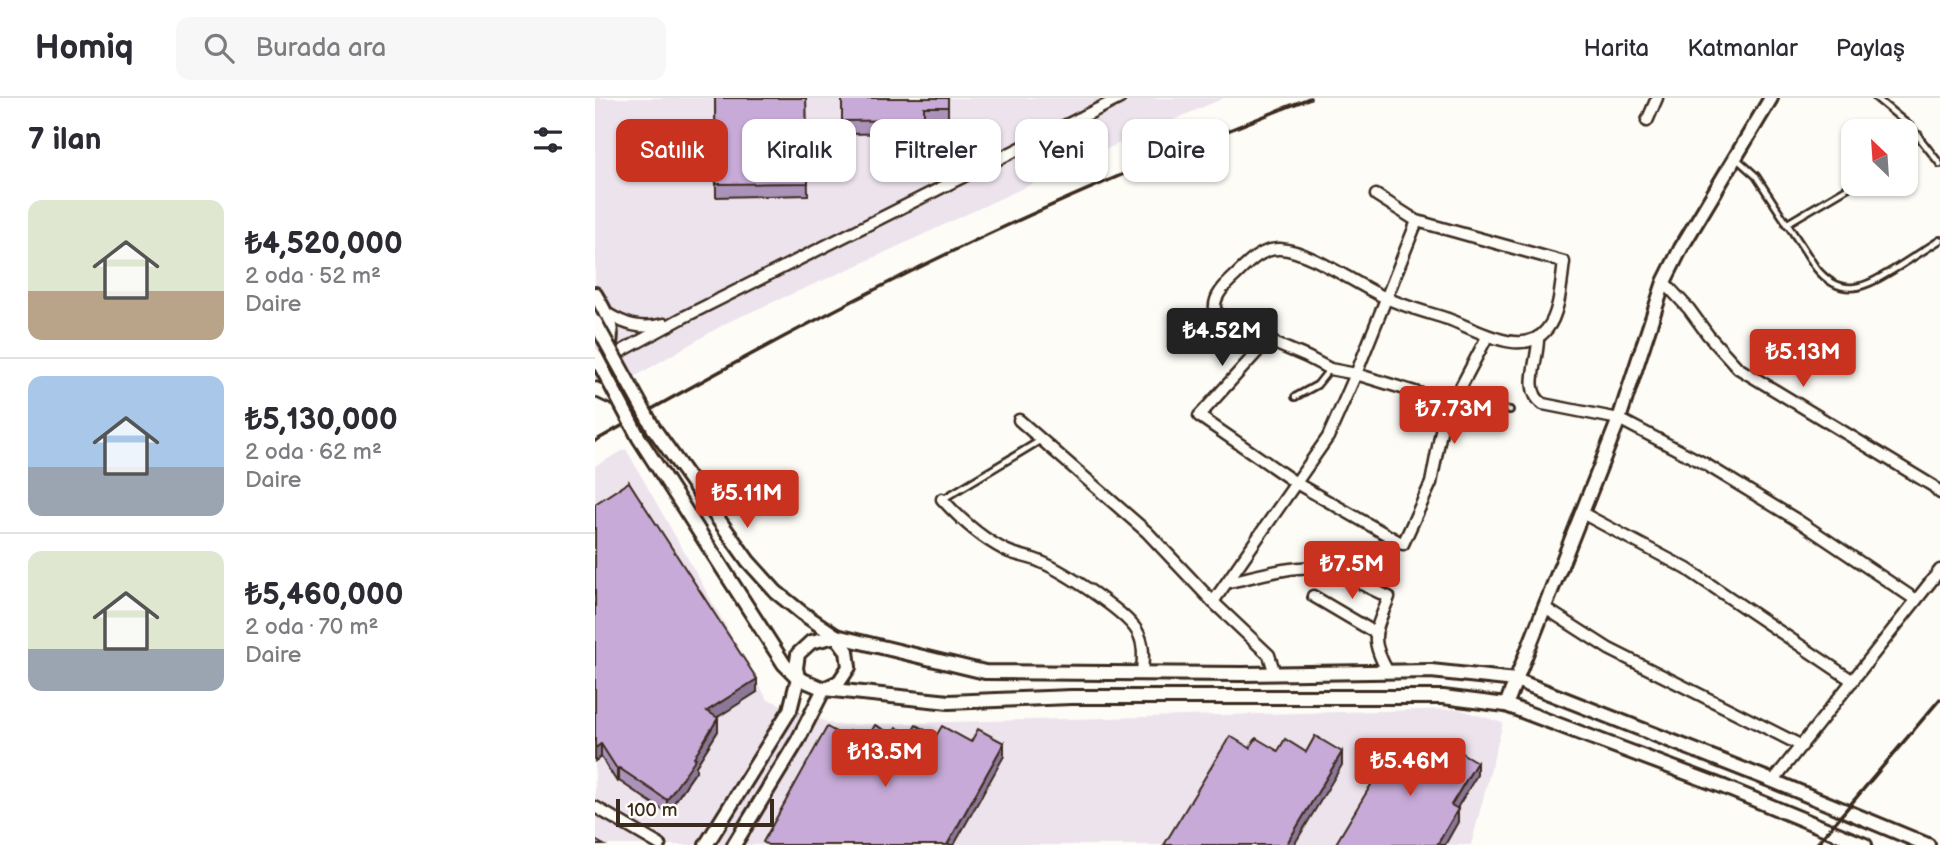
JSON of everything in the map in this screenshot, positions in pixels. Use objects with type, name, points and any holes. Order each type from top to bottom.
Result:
[{"type":"main road","points":[[1506,705],[1619,419],[1664,282],[1681,248],[1771,98]]},
{"type":"main road","points":[[595,294],[612,326],[612,342],[598,359],[618,400],[639,438],[784,664],[798,678],[824,689],[949,702],[1071,696],[1443,697],[1506,705],[1724,787],[1865,845]]},
{"type":"main road","points":[[595,322],[653,429],[748,561],[776,592],[836,636],[847,651],[849,667],[839,682],[824,689],[798,740],[734,845]]},
{"type":"main road","points":[[595,388],[618,400]]},
{"type":"main road","points":[[706,845],[790,709],[798,678],[798,654],[811,642],[836,636],[985,672],[1275,674],[1431,671],[1516,680],[1928,845]]},
{"type":"street","points":[[598,359],[1120,98]]},
{"type":"street","points":[[1647,121],[1657,98]]},
{"type":"street","points":[[1376,195],[1417,221],[1564,262],[1552,319],[1546,330],[1538,337],[1526,341],[1513,342],[1487,337],[1463,324],[1385,298],[1296,252],[1279,248],[1262,252],[1247,264],[1221,290],[1214,307],[1229,324],[1330,369],[1356,374],[1451,403]]},
{"type":"street","points":[[1213,602],[1328,437],[1417,221]]},
{"type":"street","points":[[1664,282],[1738,368],[1933,486],[1940,493]]},
{"type":"street","points":[[606,313],[623,323],[646,327],[684,317]]},
{"type":"street","points":[[1267,341],[1199,416],[1296,483],[1403,544],[1431,483],[1443,421],[1487,337]]},
{"type":"street","points":[[1538,337],[1537,360],[1531,383],[1533,393],[1539,401],[1619,419],[1705,464],[1797,520],[1916,600]]},
{"type":"street","points":[[1019,420],[1147,532],[1213,602],[1269,655],[1275,674]]},
{"type":"street","points":[[943,499],[962,520],[984,538],[1019,558],[1036,560],[1069,575],[1130,622],[1142,643],[1142,673]]},
{"type":"street","points":[[1582,513],[1687,569],[1853,681]]},
{"type":"street","points":[[1229,582],[1275,572],[1314,568],[1333,572],[1389,597],[1374,632],[1380,657],[1388,672]]},
{"type":"street","points":[[1773,781],[1940,570]]},
{"type":"street","points":[[1313,596],[1374,632]]},
{"type":"street","points":[[1545,608],[1609,649],[1802,746]]},
{"type":"street","points":[[595,807],[660,845]]},
{"type":"lane","points":[[1876,98],[1899,115],[1919,135],[1940,164]]},
{"type":"lane","points":[[1735,158],[1756,177],[1821,274],[1833,283],[1848,288],[1871,284],[1940,240]]},
{"type":"lane","points":[[1786,224],[1841,192]]},
{"type":"lane","points":[[1295,397],[1317,385],[1330,369]]},
{"type":"lane","points":[[1451,403],[1510,410]]},
{"type":"lane","points":[[943,499],[1042,440]]},
{"type":"shaded area","points":[[595,98],[1224,98],[1176,119],[1122,119],[1122,142],[1108,148],[1108,119],[1015,119],[1015,182],[1036,182],[728,322],[595,400]]},
{"type":"shaded area","points":[[626,449],[767,699],[835,725],[1458,709],[1503,723],[1471,845],[595,845],[595,466]]},
{"type":"building","points":[[715,98],[806,98],[806,119],[742,119],[742,182],[808,183],[716,184],[728,182],[728,119],[715,119]]},
{"type":"building","points":[[842,98],[948,98],[948,107],[924,107],[924,119],[842,119]]},
{"type":"building","points":[[629,482],[757,679],[707,711],[718,718],[694,757],[696,758],[667,800],[617,769],[601,744],[595,748],[595,504]]},
{"type":"building","points":[[875,725],[892,734],[896,727],[910,735],[916,725],[936,736],[942,726],[971,742],[978,729],[1004,743],[947,845],[768,845],[763,842],[827,727],[845,737],[849,731],[866,740]]},
{"type":"building","points":[[1230,736],[1250,748],[1256,738],[1278,751],[1285,739],[1306,752],[1315,736],[1342,752],[1286,845],[1164,845]]},
{"type":"building","points":[[1439,740],[1477,762],[1451,805],[1458,809],[1437,845],[1335,845],[1396,743],[1412,752],[1418,742],[1433,750]]},
{"type":"railway","points":[[595,441],[773,342],[955,250],[1131,171],[1310,98]]},
{"type":"railway","points":[[1816,845],[1940,699]]}]
